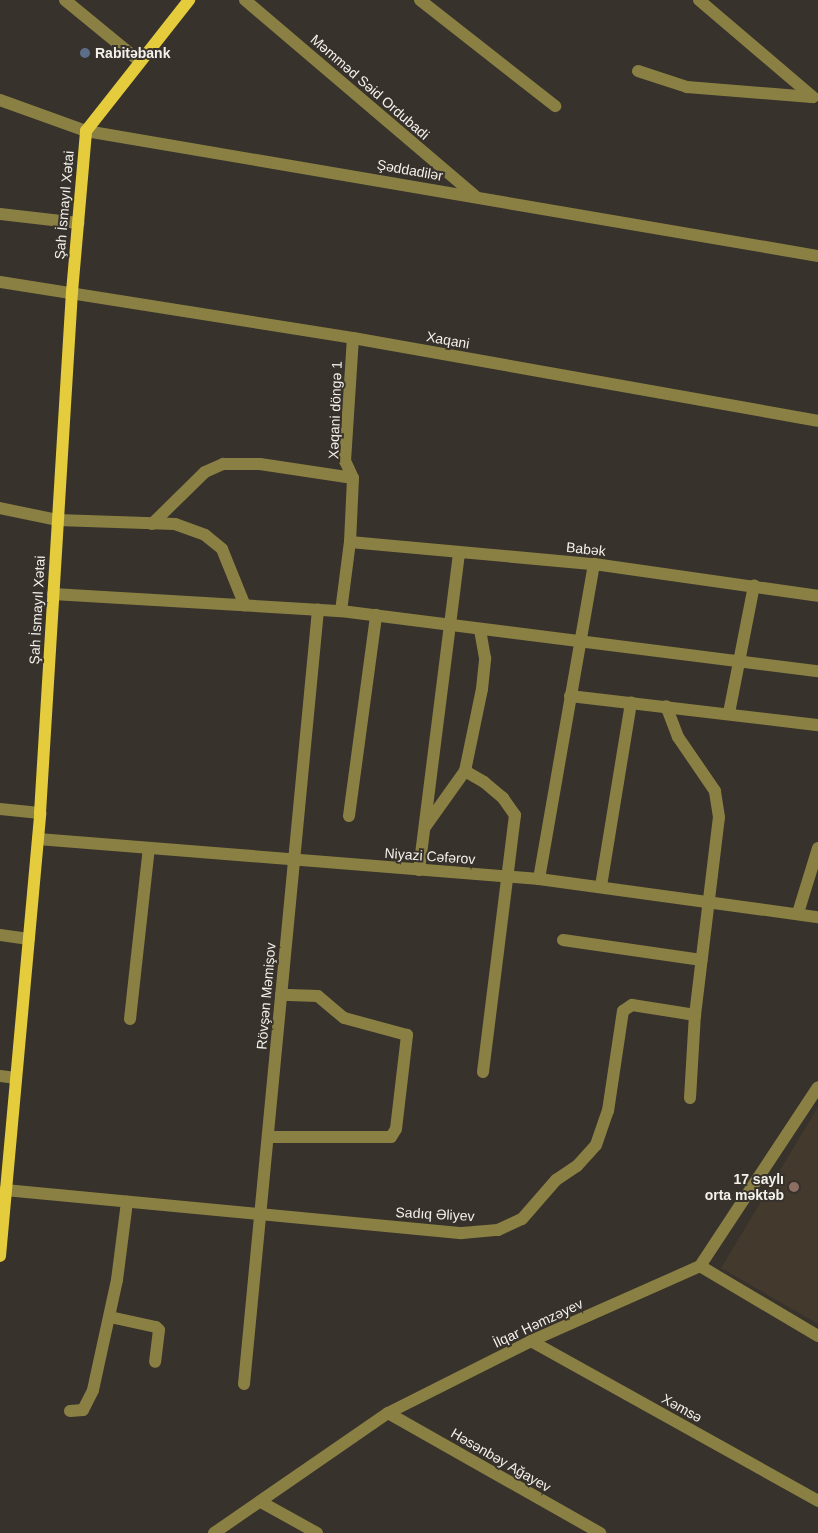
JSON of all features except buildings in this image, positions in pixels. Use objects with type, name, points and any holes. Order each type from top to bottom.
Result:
[{"type":"main road","points":[[86,130],[138,60],[189,0]]},
{"type":"main road","name":"Şah İsmayıl Xətai","points":[[0,1256],[40,813],[72,292],[86,130]]},
{"type":"street","points":[[65,0],[138,60]]},
{"type":"street","name":"Məmməd Səid Ordubadi","points":[[245,0],[475,196]]},
{"type":"street","points":[[420,0],[555,106]]},
{"type":"street","points":[[699,0],[815,98]]},
{"type":"street","points":[[638,71],[687,87],[815,98]]},
{"type":"street","name":"Şəddadilər","points":[[0,100],[86,130],[818,256]]},
{"type":"street","points":[[0,214],[78,222]]},
{"type":"street","name":"Xaqani","points":[[0,282],[353,338],[818,421]]},
{"type":"street","name":"Xəqani döngə 1","points":[[341,611],[350,542],[353,478],[345,461],[353,338]]},
{"type":"street","points":[[152,524],[205,472],[223,464],[260,464],[353,478]]},
{"type":"street","points":[[0,508],[57,520],[175,524],[205,535],[222,549],[245,606]]},
{"type":"street","name":"Babək","points":[[350,542],[594,564],[754,585],[818,596]]},
{"type":"street","points":[[419,870],[459,553]]},
{"type":"street","points":[[539,879],[594,564]]},
{"type":"street","points":[[729,713],[754,585]]},
{"type":"street","points":[[53,594],[341,611],[480,630],[582,640],[818,671]]},
{"type":"street","name":"Rövşən Məmişov","points":[[244,1384],[318,610]]},
{"type":"street","points":[[349,816],[376,615]]},
{"type":"street","points":[[425,828],[465,771],[482,689],[485,658],[480,630]]},
{"type":"street","points":[[570,696],[729,713],[818,725]]},
{"type":"street","points":[[601,886],[630,702]]},
{"type":"street","points":[[666,706],[678,737],[715,791],[719,817],[695,1015],[690,1098]]},
{"type":"street","points":[[465,771],[484,782],[503,798],[514,815],[483,1072]]},
{"type":"street","points":[[0,809],[40,813]]},
{"type":"street","name":"Niyazi Cəfərov","points":[[38,839],[539,879],[818,917]]},
{"type":"street","points":[[130,1018],[150,848]]},
{"type":"street","points":[[798,913],[818,848]]},
{"type":"street","points":[[0,935],[29,939]]},
{"type":"street","points":[[563,940],[702,960]]},
{"type":"street","points":[[268,1136],[391,1137],[396,1129],[407,1035],[344,1018],[318,996],[281,995]]},
{"type":"street","name":"Sadıq Əliyev","points":[[6,1190],[261,1216],[462,1233],[498,1230],[522,1219],[556,1180],[577,1166],[596,1145],[608,1111],[622,1011],[632,1005],[695,1015]]},
{"type":"street","points":[[0,1076],[16,1078]]},
{"type":"street","points":[[818,1087],[700,1266],[818,1336]]},
{"type":"street","points":[[70,1411],[77,1412],[88,1405],[110,1317],[127,1202]]},
{"type":"street","name":"İlqar Həmzəyev","points":[[214,1533],[388,1413],[531,1341],[700,1266]]},
{"type":"street","points":[[110,1317],[156,1327],[160,1330],[155,1362]]},
{"type":"street","name":"Xəmsə","points":[[531,1341],[818,1501]]},
{"type":"street","name":"Həsənbəy Ağayev","points":[[388,1413],[600,1533]]},
{"type":"street","points":[[261,1502],[317,1533]]},
{"type":"shaded area","name":"17 saylı orta məktəb","points":[[818,1107],[818,1324],[721,1268]]},
{"type":"place","name":"Rabitəbank","points":[[85,53]]},
{"type":"place","name":"17 saylı orta məktəb","points":[[794,1187]]}]
